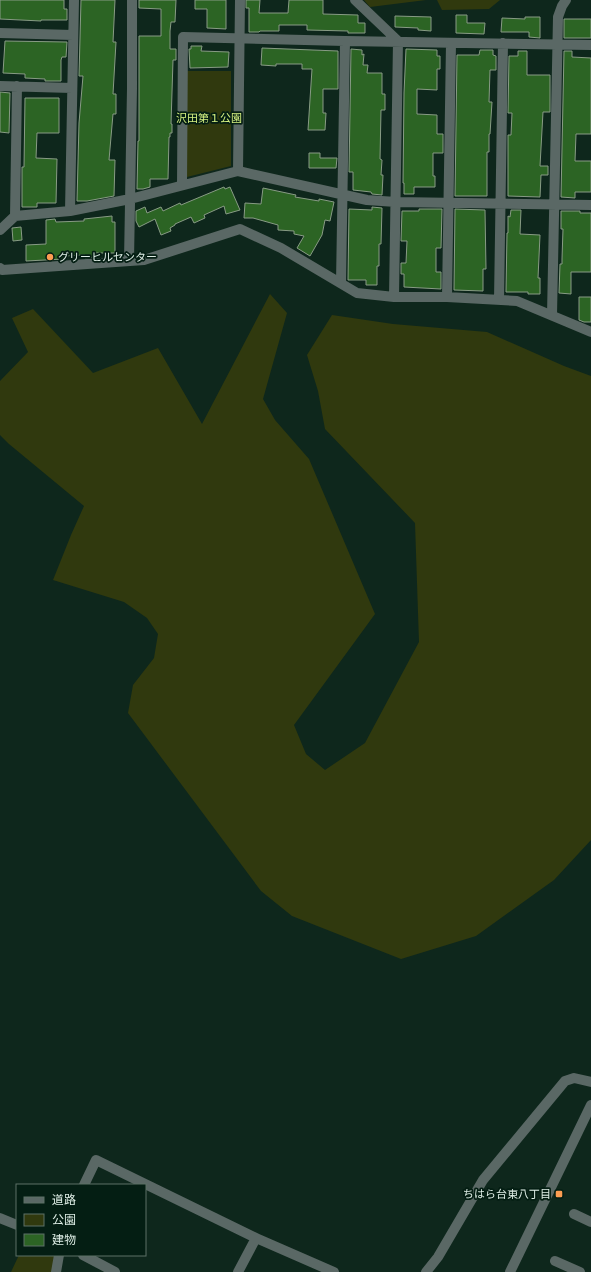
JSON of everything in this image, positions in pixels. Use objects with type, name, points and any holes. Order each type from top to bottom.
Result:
[{"type":"street","points":[[70,211],[74,0]]},
{"type":"street","points":[[129,261],[132,0]]},
{"type":"street","points":[[238,170],[240,0]]},
{"type":"street","points":[[355,0],[398,41],[394,297]]},
{"type":"street","points":[[552,315],[558,17],[566,0]]},
{"type":"street","points":[[0,33],[73,35]]},
{"type":"street","points":[[182,185],[183,37],[345,42],[398,41],[591,45]]},
{"type":"street","points":[[341,283],[345,42]]},
{"type":"street","points":[[447,298],[451,43]]},
{"type":"street","points":[[499,300],[503,43]]},
{"type":"street","points":[[0,86],[72,88]]},
{"type":"street","points":[[15,216],[17,86]]},
{"type":"street","points":[[0,230],[15,216],[70,211],[130,199],[238,170],[367,200],[396,202],[591,205]]},
{"type":"street","points":[[0,268],[2,270],[144,260],[240,229],[281,248],[358,293],[394,297],[517,301],[591,332]]},
{"type":"street","points":[[426,1272],[438,1257],[482,1180],[565,1081],[574,1078],[591,1082]]},
{"type":"street","points":[[510,1272],[591,1105]]},
{"type":"street","points":[[84,1184],[96,1160],[145,1184]]},
{"type":"street","points":[[146,1184],[256,1238],[334,1272]]},
{"type":"street","points":[[574,1214],[591,1222]]},
{"type":"street","points":[[0,1218],[16,1225]]},
{"type":"street","points":[[238,1272],[256,1238]]},
{"type":"street","points":[[56,1272],[59,1256]]},
{"type":"street","points":[[86,1256],[114,1272]]},
{"type":"street","points":[[555,1261],[580,1272]]},
{"type":"green space","points":[[364,0],[426,0],[370,7]]},
{"type":"green space","points":[[437,0],[500,0],[489,9],[442,10]]},
{"type":"green space","name":"沢田第１公園","points":[[186,71],[231,71],[231,166],[187,177]]},
{"type":"green space","points":[[270,294],[287,313],[263,399],[275,420],[309,459],[375,614],[294,725],[306,754],[325,770],[365,743],[419,642],[415,523],[325,429],[318,391],[307,355],[332,315],[393,324],[487,332],[564,366],[591,376],[591,840],[554,880],[476,936],[401,959],[292,916],[261,891],[128,713],[133,685],[154,658],[158,634],[147,618],[124,602],[53,580],[84,506],[0,435],[0,381],[28,352],[12,318],[33,309],[93,373],[158,348],[202,424]]},
{"type":"green space","points":[[19,1256],[56,1256],[52,1272],[11,1272]]},
{"type":"building","points":[[0,0],[64,0],[64,9],[67,9],[67,20],[41,21],[0,19]]},
{"type":"building","points":[[81,0],[115,0],[113,42],[116,42],[113,94],[116,94],[116,114],[113,114],[109,160],[115,160],[114,196],[87,201],[77,201],[79,123],[83,76],[79,76]]},
{"type":"building","points":[[139,0],[176,0],[175,22],[171,22],[170,31],[170,49],[176,49],[176,60],[173,60],[172,133],[170,133],[169,137],[168,179],[150,179],[150,187],[143,189],[137,189],[139,141],[139,36],[161,36],[161,9],[139,8]]},
{"type":"building","points":[[195,0],[226,0],[226,29],[207,28],[207,9],[195,9]]},
{"type":"building","points":[[246,0],[260,0],[259,13],[288,13],[289,0],[323,0],[323,14],[358,15],[358,23],[365,23],[365,33],[307,30],[307,25],[279,25],[279,31],[249,32],[249,8],[246,8]]},
{"type":"building","points":[[456,15],[467,15],[467,23],[485,23],[484,34],[456,33]]},
{"type":"building","points":[[395,16],[431,17],[431,31],[418,30],[418,28],[395,27]]},
{"type":"building","points":[[525,17],[540,17],[540,38],[529,37],[529,32],[501,32],[502,18],[525,19]]},
{"type":"building","points":[[564,19],[591,19],[591,38],[564,38]]},
{"type":"building","points":[[5,41],[67,42],[66,57],[62,57],[61,60],[61,81],[45,81],[45,79],[25,78],[25,74],[3,73]]},
{"type":"building","points":[[191,46],[202,46],[201,51],[229,52],[228,67],[190,68],[189,49],[191,49]]},
{"type":"building","points":[[262,48],[338,51],[338,89],[323,89],[323,113],[326,113],[325,130],[308,130],[312,69],[302,69],[302,64],[276,64],[276,66],[261,65]]},
{"type":"building","points":[[351,49],[362,50],[362,55],[364,54],[363,65],[368,65],[367,73],[382,73],[382,94],[385,94],[385,110],[381,110],[380,159],[382,160],[381,175],[383,175],[382,195],[353,190],[353,172],[349,172]]},
{"type":"building","points":[[406,49],[437,50],[437,56],[440,56],[440,69],[437,69],[437,90],[417,89],[417,114],[437,115],[437,134],[443,134],[443,153],[433,153],[433,176],[435,176],[435,187],[414,187],[414,194],[404,194],[403,183]]},
{"type":"building","points":[[480,50],[493,50],[493,55],[496,56],[496,70],[490,70],[489,102],[492,102],[489,152],[487,152],[487,196],[455,196],[457,55],[479,55]]},
{"type":"building","points":[[518,51],[527,51],[527,75],[550,75],[550,112],[543,112],[540,166],[548,166],[548,175],[541,175],[540,197],[508,196],[508,135],[511,135],[512,113],[508,113],[509,56],[518,56]]},
{"type":"building","points":[[564,51],[572,51],[572,57],[591,58],[591,134],[576,134],[575,161],[591,161],[591,192],[575,192],[575,198],[561,197]]},
{"type":"building","points":[[0,92],[10,93],[9,133],[0,132]]},
{"type":"building","points":[[25,98],[59,98],[59,133],[37,133],[36,158],[57,159],[56,203],[37,203],[37,207],[22,207]]},
{"type":"building","points":[[309,153],[320,153],[320,158],[337,158],[336,168],[309,168]]},
{"type":"building","points":[[224,187],[225,189],[230,187],[240,210],[226,214],[224,206],[204,215],[205,218],[194,223],[191,217],[175,224],[170,228],[171,231],[161,235],[155,219],[139,227],[136,221],[136,211],[145,207],[147,213],[161,207],[163,211],[180,203],[181,205]]},
{"type":"building","points":[[263,188],[296,195],[295,197],[334,202],[330,221],[325,220],[322,235],[310,256],[297,248],[304,236],[294,234],[294,231],[278,230],[278,225],[253,218],[244,218],[245,203],[261,204]]},
{"type":"building","points":[[372,207],[382,208],[381,244],[379,244],[377,285],[366,285],[366,280],[348,280],[349,209],[372,210]]},
{"type":"building","points":[[419,209],[442,209],[441,248],[436,248],[436,272],[441,272],[441,289],[404,287],[404,274],[401,274],[401,263],[406,263],[407,241],[401,241],[402,211],[419,211]]},
{"type":"building","points":[[455,209],[485,210],[486,269],[483,269],[483,291],[454,290]]},
{"type":"building","points":[[511,210],[521,210],[520,234],[540,235],[538,278],[540,278],[540,294],[528,294],[528,292],[506,292],[508,216],[510,217]]},
{"type":"building","points":[[561,211],[580,211],[580,213],[591,213],[591,272],[571,272],[571,294],[559,293],[563,229],[561,229]]},
{"type":"building","points":[[112,216],[112,222],[115,222],[115,253],[94,253],[94,257],[85,258],[85,255],[64,256],[64,259],[26,261],[26,245],[46,244],[46,220],[55,219],[56,222],[84,221],[84,219]]},
{"type":"building","points":[[21,227],[22,240],[13,241],[12,228]]},
{"type":"building","points":[[579,297],[591,297],[591,322],[579,320]]},
{"type":"place","name":"グリーヒルセンター","points":[[50,257]]},
{"type":"place","name":"ちはら台東八丁目","points":[[559,1194]]}]
